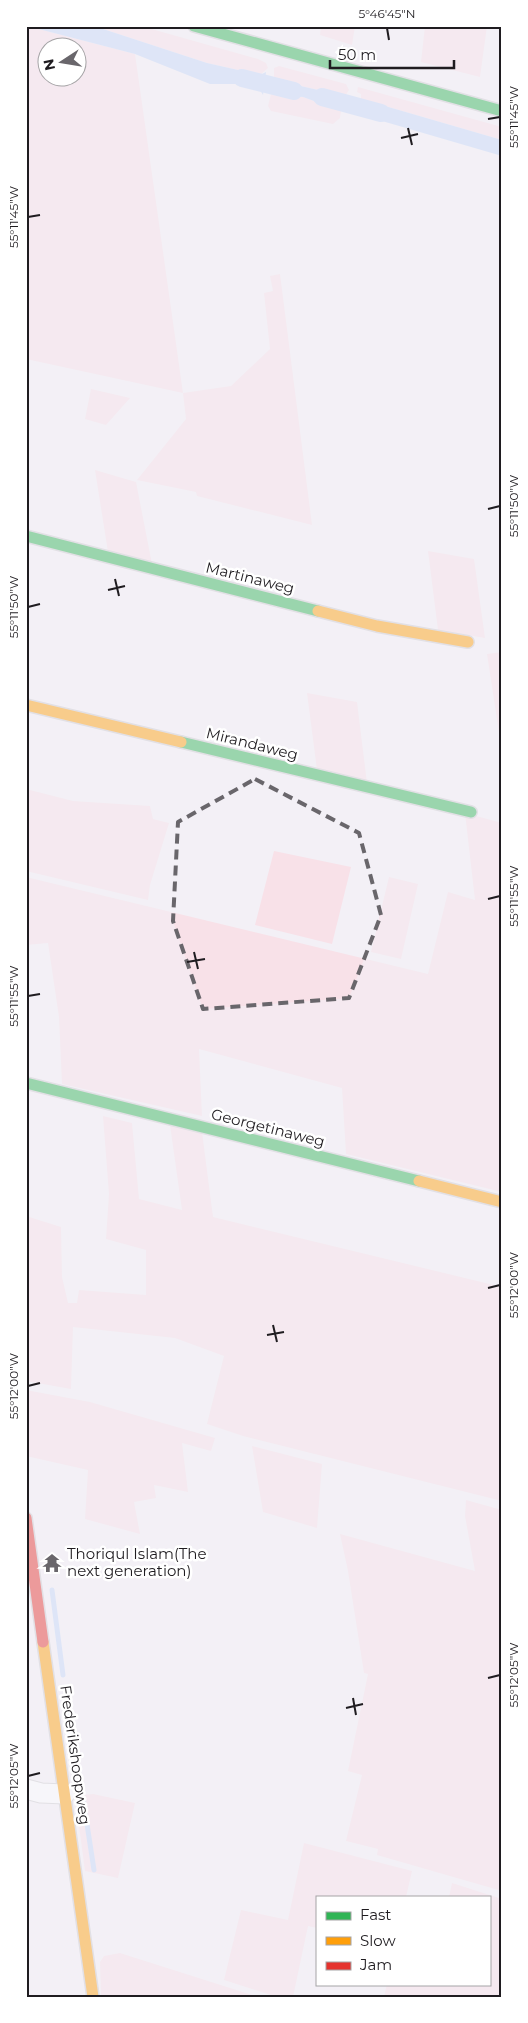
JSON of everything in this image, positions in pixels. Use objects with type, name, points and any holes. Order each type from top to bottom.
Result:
[{"type":"street","points":[[195,26],[502,111]]},
{"type":"street","name":"Martinaweg","points":[[26,536],[377,626],[468,642]]},
{"type":"street","name":"Mirandaweg","points":[[26,705],[471,812]]},
{"type":"street","name":"Georgetinaweg","points":[[26,1083],[502,1202]]},
{"type":"street","name":"Frederikshoopweg","points":[[26,1518],[33,1607],[65,1794],[93,1997]]},
{"type":"street","points":[[26,1789],[41,1793],[65,1794]]},
{"type":"highlighted area","points":[[255,779],[359,833],[381,915],[349,998],[203,1009],[173,921],[178,822]]},
{"type":"shaded area","points":[[27,26],[73,38],[38,38],[38,88],[88,88],[88,42],[135,54],[183,393],[26,359]]},
{"type":"shaded area","points":[[94,26],[141,26],[258,59],[266,63],[268,68],[260,75],[207,63]]},
{"type":"shaded area","points":[[321,26],[355,26],[352,45],[320,35]]},
{"type":"shaded area","points":[[425,26],[487,26],[480,77],[421,62]]},
{"type":"shaded area","points":[[279,66],[346,84],[349,90],[345,96],[274,80],[274,68]]},
{"type":"shaded area","points":[[358,87],[502,127],[502,140],[361,99],[361,94],[357,92]]},
{"type":"shaded area","points":[[271,94],[303,97],[341,111],[340,118],[333,124],[271,111],[268,106]]},
{"type":"shaded area","points":[[280,274],[312,525],[197,496],[196,492],[137,480],[186,419],[183,393],[231,386],[270,349],[264,293],[273,291],[270,276]]},
{"type":"shaded area","points":[[91,389],[130,398],[106,425],[85,419]]},
{"type":"shaded area","points":[[95,470],[136,482],[152,564],[108,552]]},
{"type":"shaded area","points":[[428,551],[474,559],[485,638],[438,630]]},
{"type":"shaded area","points":[[502,652],[502,752],[487,654]]},
{"type":"shaded area","points":[[307,693],[357,702],[367,783],[317,770]]},
{"type":"shaded area","points":[[26,789],[73,801],[150,806],[153,819],[169,823],[150,885],[148,900],[26,871]]},
{"type":"shaded area","points":[[465,813],[502,823],[502,1192],[346,1154],[342,1088],[199,1049],[202,1116],[62,1084],[59,1017],[48,943],[26,945],[26,877],[428,974],[448,892],[475,900]]},
{"type":"shaded area","points":[[274,851],[351,867],[332,944],[255,925]]},
{"type":"shaded area","points":[[389,877],[418,884],[401,959],[371,952]]},
{"type":"shaded area","points":[[103,1116],[132,1123],[139,1199],[182,1210],[170,1125],[202,1132],[213,1217],[502,1287],[502,1501],[243,1436],[207,1424],[224,1356],[175,1338],[73,1327],[71,1389],[26,1381],[26,1216],[61,1227],[62,1277],[68,1303],[77,1303],[79,1290],[146,1295],[146,1250],[106,1239],[109,1194]]},
{"type":"shaded area","points":[[26,1390],[90,1402],[215,1438],[211,1451],[182,1443],[188,1492],[154,1485],[156,1498],[134,1502],[140,1534],[85,1519],[88,1470],[26,1456]]},
{"type":"shaded area","points":[[252,1446],[322,1464],[317,1528],[263,1512]]},
{"type":"shaded area","points":[[466,1500],[502,1510],[502,1891],[377,1855],[378,1849],[346,1841],[362,1775],[348,1771],[368,1674],[364,1673],[348,1571],[340,1534],[475,1571],[465,1516]]},
{"type":"shaded area","points":[[93,1794],[135,1803],[118,1878],[85,1871],[75,1796]]},
{"type":"shaded area","points":[[304,1843],[412,1871],[406,1896],[316,1896],[316,1928],[308,1926],[293,1997],[277,1997],[224,1980],[241,1910],[288,1920]]},
{"type":"shaded area","points":[[452,1883],[502,1899],[502,1965],[500,1974],[502,1975],[502,1997],[384,1997],[387,1986],[490,1986],[490,1896],[449,1896]]},
{"type":"shaded area","points":[[120,1953],[258,1997],[101,1997],[100,1962],[104,1956]]},
{"type":"water","points":[[27,26],[94,26],[207,63],[260,75],[266,72],[263,95],[259,88],[245,84],[210,84],[135,54],[88,42],[88,38],[73,38]]},
{"type":"water","points":[[274,80],[345,96],[341,111],[303,97],[271,94]]},
{"type":"water","points":[[361,99],[502,140],[502,156],[358,114]]},
{"type":"waterway","points":[[242,78],[294,91]]},
{"type":"waterway","points":[[322,97],[381,113]]},
{"type":"waterway","points":[[52,1590],[63,1675]]},
{"type":"waterway","points":[[67,1702],[78,1772]]},
{"type":"waterway","points":[[83,1798],[94,1870]]},
{"type":"traffic: fast","points":[[194,26],[502,111]]},
{"type":"traffic: fast","points":[[26,536],[318,611]]},
{"type":"traffic: fast","points":[[181,742],[471,812]]},
{"type":"traffic: fast","points":[[26,1083],[419,1181]]},
{"type":"traffic: slow","points":[[318,611],[377,626],[468,642]]},
{"type":"traffic: slow","points":[[26,705],[181,742]]},
{"type":"traffic: slow","points":[[419,1181],[502,1202]]},
{"type":"traffic: slow","points":[[43,1642],[93,1997]]},
{"type":"traffic: jam","points":[[26,1518],[43,1642]]},
{"type":"place","name":"Thoriqul Islam(The next generation)","points":[[52,1563]]}]
